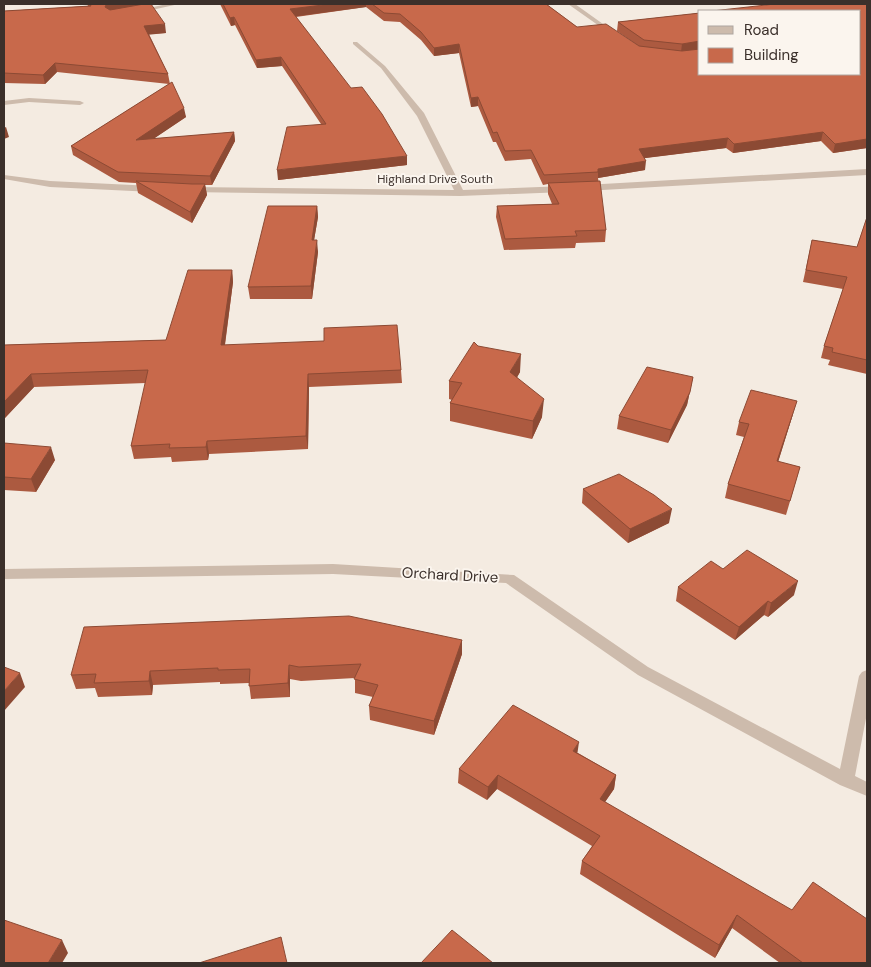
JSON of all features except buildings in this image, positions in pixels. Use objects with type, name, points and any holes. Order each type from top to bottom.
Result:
[{"type":"street","points":[[130,12],[176,4]]},
{"type":"street","points":[[571,4],[619,38]]},
{"type":"street","points":[[355,42],[383,67],[421,115],[460,193]]},
{"type":"street","points":[[4,104],[29,100],[80,103]]},
{"type":"street","name":"Highland Drive South","points":[[184,190],[460,193],[665,184],[867,172]]},
{"type":"street","points":[[4,177],[50,184],[165,189]]},
{"type":"street","name":"Orchard Drive","points":[[4,574],[333,569],[509,578],[643,671],[846,780],[867,789]]},
{"type":"street","points":[[846,780],[867,676]]}]
